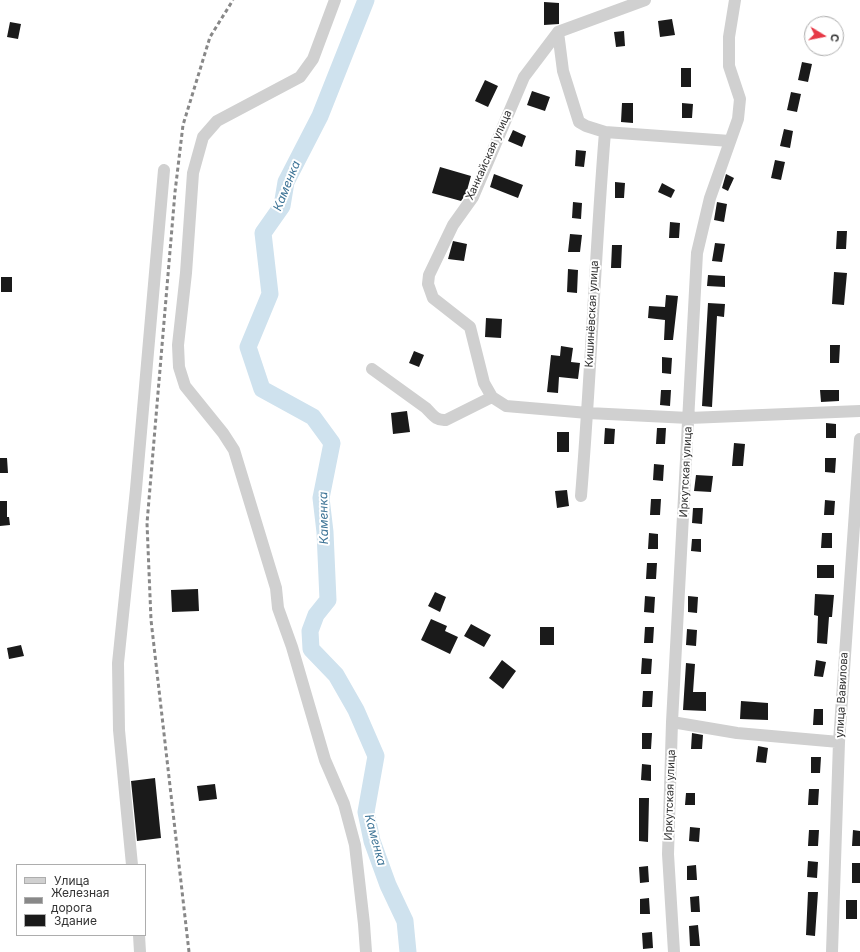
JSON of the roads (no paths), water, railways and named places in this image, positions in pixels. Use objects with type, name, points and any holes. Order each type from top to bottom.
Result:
[{"type":"street","points":[[335,0],[313,59],[300,77],[217,121],[203,137],[192,172],[186,273],[178,345],[179,367],[185,386],[223,433],[234,450],[276,588],[278,608],[292,647],[326,760],[344,804],[355,845],[366,952]]},
{"type":"street","points":[[645,0],[558,32],[563,71],[580,122],[586,126],[605,132],[730,141]]},
{"type":"street","name":"Иркутская улица","points":[[674,952],[668,854],[672,722],[697,253],[710,198],[738,119],[740,99],[729,66],[729,37],[735,0]]},
{"type":"street","name":"Ханкайская улица","points":[[492,397],[484,383],[470,327],[433,298],[430,291],[429,279],[453,225],[473,197],[524,77],[558,32]]},
{"type":"street","name":"Кишинёвская улица","points":[[581,496],[588,413],[595,251],[605,132]]},
{"type":"street","points":[[132,864],[119,730],[118,663],[136,489],[164,170]]},
{"type":"street","points":[[372,369],[426,408],[433,416],[442,420],[446,420],[492,397],[500,403],[512,407],[588,413],[688,418],[860,410]]},
{"type":"street","name":"улица Вавилова","points":[[832,952],[839,742],[860,439]]},
{"type":"street","points":[[672,722],[737,733],[839,742]]},
{"type":"street","points":[[139,936],[140,952]]},
{"type":"waterway","name":"Каменка","points":[[366,0],[320,116],[286,182],[282,206],[263,233],[270,294],[248,347],[262,389],[313,417],[332,443],[321,498],[325,532],[328,600],[316,615],[310,631],[311,649],[336,675],[356,710],[376,756],[366,812],[372,841],[388,885],[405,921],[408,952]]},
{"type":"railway","points":[[189,952],[151,620],[147,523],[175,192],[183,125],[210,37],[233,0]]}]
